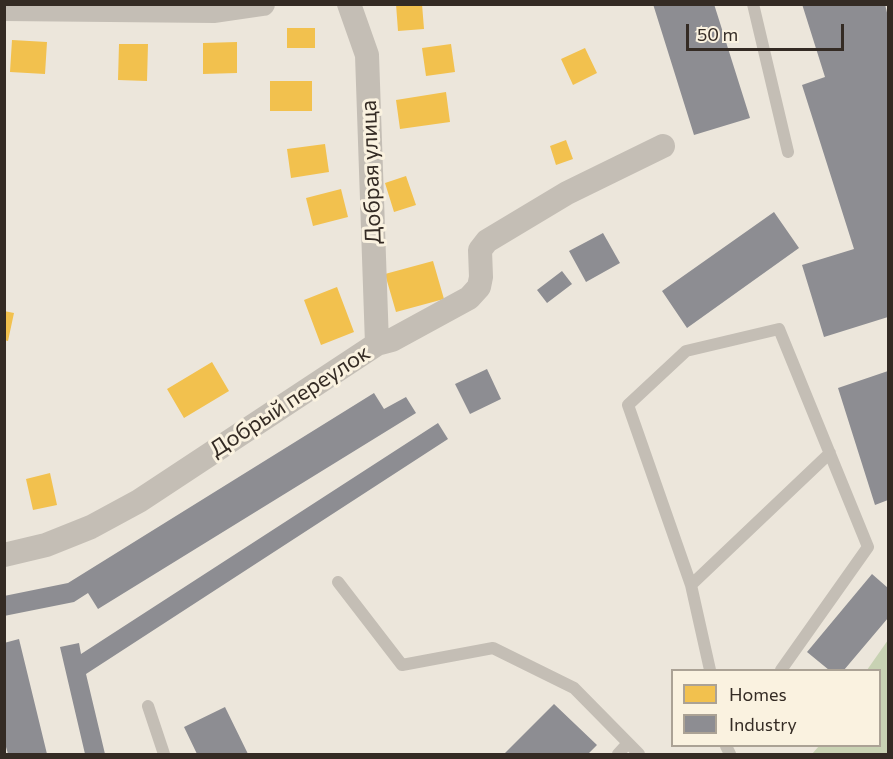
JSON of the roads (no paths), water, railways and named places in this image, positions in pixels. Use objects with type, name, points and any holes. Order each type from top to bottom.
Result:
[{"type":"street","points":[[4,9],[215,11],[263,4]]},
{"type":"street","name":"Добрая улица","points":[[349,4],[367,55],[377,344]]},
{"type":"street","name":"Добрый переулок","points":[[4,555],[46,545],[91,527],[139,501],[377,344],[392,340],[470,298],[479,287],[482,277],[480,250],[487,241],[567,193],[663,146]]},
{"type":"lane","points":[[753,4],[788,152]]},
{"type":"lane","points":[[710,669],[691,585],[628,405],[686,351],[779,329],[868,547],[782,669]]},
{"type":"lane","points":[[691,585],[830,453]]},
{"type":"lane","points":[[338,582],[402,665],[493,648],[574,688],[639,754]]},
{"type":"lane","points":[[148,706],[164,754]]},
{"type":"lane","points":[[618,754],[628,743]]}]
